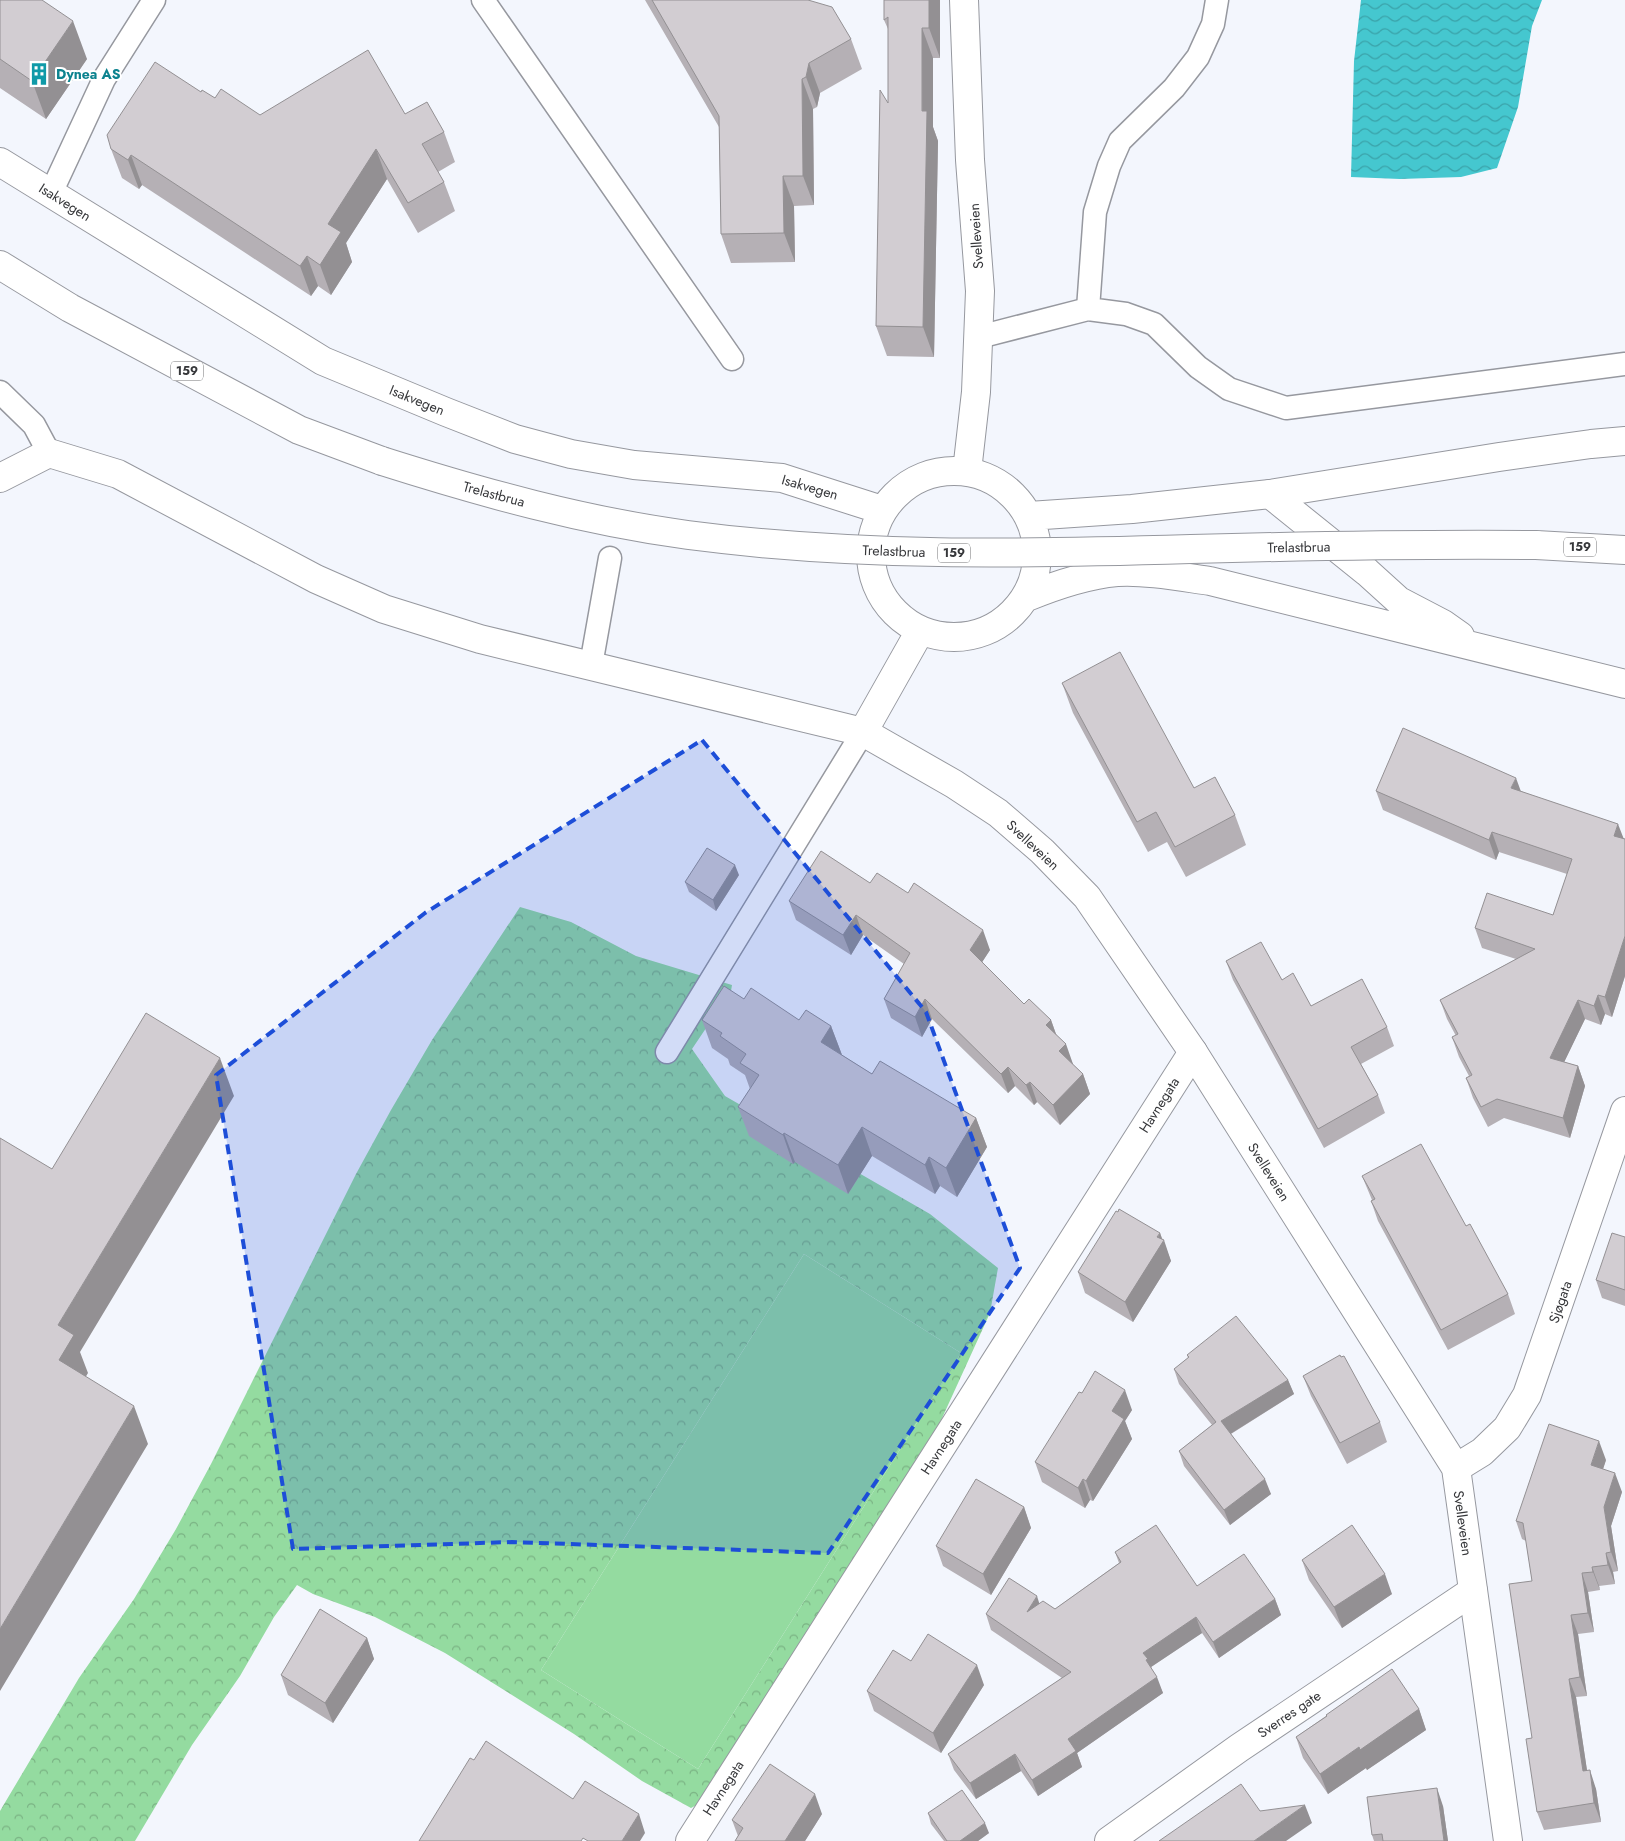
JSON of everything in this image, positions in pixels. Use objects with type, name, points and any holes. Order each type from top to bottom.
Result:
[{"type":"main road","name":"Svelleveien","points":[[964,0],[970,160],[980,291],[976,392],[966,471]]},
{"type":"main road","name":"Isakvegen","points":[[0,162],[323,361],[515,439],[571,454],[634,465],[782,478],[882,510]]},
{"type":"main road","name":"Trelastbrua","points":[[0,265],[70,308],[299,430],[382,461],[512,500],[586,518],[688,535],[786,545],[898,552],[1016,554],[1393,544],[1536,545],[1625,550]]},
{"type":"main road","points":[[1029,516],[1132,509],[1270,494],[1499,457],[1591,444],[1625,442]]},
{"type":"main road","name":"Svelleveien","points":[[49,453],[118,474],[316,580],[384,609],[480,639],[863,732],[954,784],[998,813],[1042,851],[1087,898],[1193,1052],[1456,1468],[1508,1841]]},
{"type":"main road","points":[[0,478],[49,453]]},
{"type":"main road","points":[[966,471],[980,474],[1006,488],[1029,516],[1035,531],[1038,561],[1027,597],[1010,619],[977,635],[949,638],[920,631],[906,623],[885,602],[877,588],[870,560],[873,530],[882,510],[902,488],[931,474],[966,471]]},
{"type":"main road","points":[[1270,494],[1400,601],[1443,624],[1477,649]]},
{"type":"main road","points":[[1027,597],[1052,587],[1093,576],[1119,572],[1165,575],[1210,581],[1477,649],[1625,684]]},
{"type":"main road","points":[[863,732],[920,631]]},
{"type":"main road","name":"Havnegata","points":[[690,1841],[1193,1052]]},
{"type":"main road","name":"Sjøgata","points":[[1456,1468],[1482,1452],[1507,1428],[1528,1395],[1625,1111]]},
{"type":"main road","name":"Sverres gate","points":[[1122,1837],[1239,1748],[1473,1591]]},
{"type":"lane","points":[[51,194],[104,79],[152,0]]},
{"type":"lane","points":[[483,0],[732,359]]},
{"type":"lane","points":[[1088,309],[1095,212],[1112,158],[1120,141],[1174,88],[1198,57],[1213,24],[1217,0]]},
{"type":"lane","points":[[979,337],[1088,309],[1126,314],[1154,324],[1198,367],[1229,388],[1286,408],[1625,364]]},
{"type":"lane","points":[[0,392],[34,425],[49,453]]},
{"type":"lane","points":[[591,665],[610,558]]},
{"type":"lane","points":[[667,1052],[863,732]]},
{"type":"highlighted area","points":[[702,740],[926,1012],[1020,1268],[828,1553],[512,1542],[293,1549],[216,1075],[425,913]]},
{"type":"green space","points":[[520,907],[571,922],[636,956],[732,985],[731,991],[692,1049],[725,1096],[930,1214],[998,1268],[990,1313],[922,1462],[724,1790],[691,1808],[642,1781],[574,1734],[445,1653],[375,1617],[313,1594],[297,1585],[274,1617],[240,1676],[192,1745],[135,1841],[0,1841],[0,1811],[79,1678],[134,1599],[176,1529],[211,1464],[356,1174],[432,1040]],"holes":[[[804,1254],[961,1353],[698,1769],[541,1670]]]},
{"type":"green space","points":[[804,1254],[961,1353],[698,1769],[541,1670]]},
{"type":"water","points":[[1361,0],[1542,0],[1532,26],[1518,107],[1497,168],[1461,177],[1400,179],[1351,177],[1354,61]]},
{"type":"building","points":[[0,0],[42,0],[73,21],[32,81],[0,59]]},
{"type":"building","points":[[652,0],[808,0],[832,7],[851,39],[809,63],[806,77],[802,79],[803,176],[783,176],[784,233],[721,234],[719,116]]},
{"type":"building","points":[[884,0],[929,0],[929,28],[922,28],[922,111],[927,111],[923,327],[876,326],[880,90],[888,103],[888,17],[884,20]]},
{"type":"building","points":[[368,50],[405,114],[427,102],[444,132],[422,144],[444,182],[408,203],[376,149],[328,224],[341,232],[320,265],[307,256],[300,266],[131,155],[128,160],[111,149],[107,135],[155,62],[201,92],[202,90],[215,98],[221,89],[260,115]]},
{"type":"building","points":[[1120,652],[1194,788],[1215,777],[1235,815],[1175,847],[1156,812],[1137,822],[1062,683]]},
{"type":"building","points":[[1403,728],[1516,778],[1511,788],[1618,824],[1614,836],[1625,839],[1625,936],[1605,997],[1598,995],[1594,1006],[1578,1000],[1550,1058],[1578,1066],[1563,1118],[1497,1099],[1481,1107],[1466,1078],[1472,1075],[1452,1037],[1458,1034],[1440,1000],[1535,949],[1475,928],[1487,893],[1553,915],[1572,859],[1492,832],[1489,840],[1376,791]]},
{"type":"building","points":[[707,848],[735,865],[713,900],[685,882]]},
{"type":"building","points":[[821,851],[870,883],[877,873],[908,893],[914,883],[983,930],[970,950],[1024,1004],[1029,999],[1051,1020],[1046,1025],[1066,1044],[1059,1051],[1083,1074],[1053,1105],[1030,1082],[1026,1085],[1008,1067],[1001,1074],[925,999],[915,1017],[884,999],[910,953],[856,915],[843,935],[789,901]]},
{"type":"building","points":[[1261,942],[1282,980],[1293,973],[1311,1006],[1362,979],[1387,1027],[1351,1047],[1378,1095],[1318,1129],[1226,961]]},
{"type":"building","points":[[724,986],[744,999],[751,988],[799,1020],[806,1010],[831,1026],[821,1042],[872,1074],[880,1061],[976,1118],[946,1168],[929,1157],[925,1165],[862,1127],[838,1165],[784,1133],[783,1135],[738,1107],[759,1075],[740,1063],[746,1054],[720,1036],[722,1033],[702,1020]]},
{"type":"building","points":[[146,1013],[220,1058],[58,1325],[74,1335],[59,1360],[134,1406],[0,1629],[0,1138],[52,1169]]},
{"type":"building","points":[[1421,1144],[1466,1226],[1470,1224],[1508,1294],[1441,1330],[1371,1201],[1375,1199],[1362,1176]]},
{"type":"building","points":[[1119,1209],[1160,1233],[1157,1237],[1164,1240],[1125,1302],[1078,1272]]},
{"type":"building","points":[[1612,1233],[1625,1237],[1625,1290],[1596,1280]]},
{"type":"building","points":[[1236,1316],[1288,1380],[1221,1421],[1265,1479],[1224,1510],[1179,1451],[1216,1422],[1174,1369],[1189,1357],[1187,1355]]},
{"type":"building","points":[[1340,1355],[1341,1357],[1344,1356],[1380,1422],[1340,1443],[1303,1376]]},
{"type":"building","points":[[1095,1371],[1125,1390],[1112,1411],[1124,1419],[1086,1481],[1083,1479],[1078,1488],[1035,1462],[1079,1392],[1082,1393]]},
{"type":"building","points":[[1549,1424],[1599,1441],[1591,1465],[1615,1473],[1604,1507],[1611,1552],[1606,1553],[1608,1565],[1592,1567],[1593,1572],[1582,1573],[1588,1613],[1571,1615],[1580,1677],[1569,1679],[1583,1771],[1590,1770],[1594,1803],[1537,1812],[1526,1739],[1532,1738],[1509,1584],[1532,1581],[1523,1523],[1516,1521]]},
{"type":"building","points":[[976,1479],[1024,1507],[983,1574],[936,1546]]},
{"type":"building","points":[[1156,1525],[1197,1586],[1244,1554],[1275,1599],[1213,1642],[1196,1617],[1143,1653],[1157,1677],[1068,1739],[1076,1751],[1032,1780],[1015,1754],[970,1783],[948,1754],[1071,1672],[986,1614],[1009,1578],[1037,1596],[1027,1612],[1043,1601],[1055,1609],[1121,1562],[1115,1552]]},
{"type":"building","points":[[1352,1525],[1385,1574],[1334,1607],[1302,1560]]},
{"type":"building","points":[[320,1609],[367,1638],[325,1703],[281,1675]]},
{"type":"building","points":[[928,1634],[977,1665],[933,1733],[867,1691],[893,1650],[911,1661]]},
{"type":"building","points":[[1392,1669],[1419,1709],[1360,1750],[1359,1747],[1320,1774],[1296,1737]]},
{"type":"building","points":[[486,1741],[573,1799],[585,1781],[639,1814],[622,1841],[588,1841],[583,1838],[581,1841],[419,1841],[470,1758],[474,1760]]},
{"type":"building","points":[[770,1764],[815,1794],[785,1841],[735,1841],[743,1828],[732,1820]]},
{"type":"building","points":[[1241,1784],[1260,1811],[1305,1805],[1254,1841],[1159,1841]]},
{"type":"building","points":[[1437,1788],[1444,1841],[1383,1841],[1382,1834],[1372,1835],[1367,1797]]},
{"type":"building","points":[[962,1790],[985,1823],[960,1841],[947,1841],[928,1813]]},
{"type":"place","name":"Dynea AS","points":[[39,74]]}]
